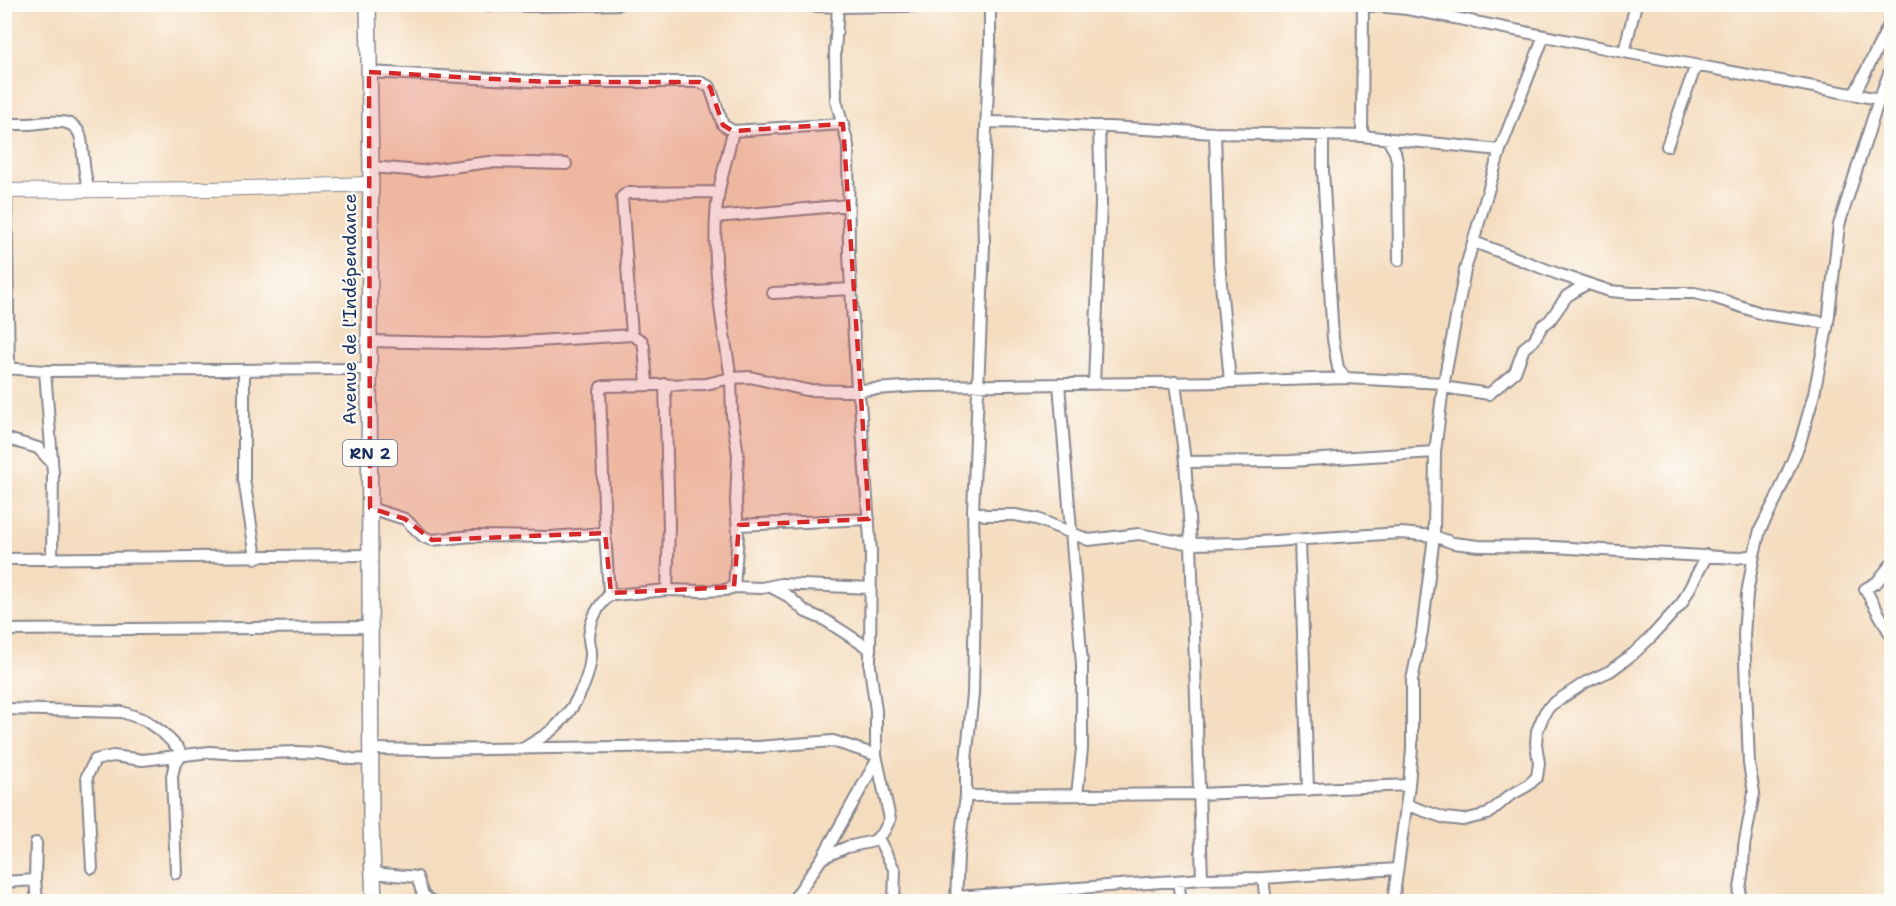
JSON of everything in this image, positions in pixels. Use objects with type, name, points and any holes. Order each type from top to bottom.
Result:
[{"type":"main road","name":"Avenue de l'Indépendance","points":[[368,4],[371,167],[370,627],[374,902]]},
{"type":"street","points":[[426,4],[535,6],[620,4]]},
{"type":"street","points":[[781,4],[838,7],[1024,4]]},
{"type":"street","points":[[1358,4],[1407,9],[1879,99]]},
{"type":"street","points":[[1624,52],[1636,4]]},
{"type":"street","points":[[990,5],[973,511],[975,599],[973,694],[956,899],[1202,879],[1263,878],[1397,869]]},
{"type":"street","points":[[1362,136],[1363,5]]},
{"type":"street","points":[[822,858],[848,848],[874,842],[890,819],[877,758],[876,711],[870,667],[872,588],[861,402],[857,389],[851,289],[848,145],[836,100],[835,52],[838,7]]},
{"type":"street","points":[[1855,93],[1892,19]]},
{"type":"street","points":[[1393,902],[1409,785],[1412,749],[1412,680],[1422,632],[1434,536],[1435,452],[1444,385],[1465,270],[1500,150],[1544,36]]},
{"type":"street","points":[[1667,146],[1696,65]]},
{"type":"street","points":[[1738,902],[1744,846],[1754,793],[1749,764],[1744,635],[1747,594],[1754,555],[1760,530],[1800,443],[1814,394],[1828,323],[1839,225],[1879,99],[1892,66]]},
{"type":"street","points":[[369,72],[548,82],[700,82],[710,87],[723,125],[733,131],[843,124]]},
{"type":"street","points":[[4,124],[57,120],[74,126],[81,136],[83,166],[89,190]]},
{"type":"street","points":[[987,123],[1099,126],[1215,133],[1362,136],[1500,150]]},
{"type":"street","points":[[1094,384],[1101,203],[1099,126]]},
{"type":"street","points":[[733,131],[719,192],[716,217],[718,298],[731,378],[732,415],[738,455],[736,501],[739,525],[734,587]]},
{"type":"street","points":[[1215,133],[1219,262],[1230,382]]},
{"type":"street","points":[[1323,135],[1333,339],[1338,368],[1345,378]]},
{"type":"street","points":[[1387,138],[1395,152],[1398,166],[1400,260]]},
{"type":"street","points":[[371,167],[422,171],[489,162],[566,164]]},
{"type":"street","points":[[369,369],[244,371],[7,368],[5,191],[212,189],[370,184]]},
{"type":"street","points":[[632,335],[622,197],[627,193],[719,192]]},
{"type":"street","points":[[716,217],[849,205]]},
{"type":"street","points":[[1474,242],[1610,291],[1694,293],[1763,314],[1828,323]]},
{"type":"street","points":[[872,588],[781,584],[771,587],[667,590],[614,595],[611,593],[605,533],[600,391],[604,386],[706,384],[731,378],[750,377],[806,390],[847,391],[918,386],[978,387],[1345,378],[1444,385],[1489,394],[1515,372],[1524,348],[1534,340],[1542,326],[1550,320],[1567,296],[1586,284]]},
{"type":"street","points":[[773,293],[851,289]]},
{"type":"street","points":[[369,341],[488,344],[632,335],[642,341],[644,347],[647,384]]},
{"type":"street","points":[[45,370],[52,463],[52,559]]},
{"type":"street","points":[[244,371],[244,479],[256,558]]},
{"type":"street","points":[[1175,382],[1185,462],[1191,543],[1202,879]]},
{"type":"street","points":[[665,384],[669,527],[667,590]]},
{"type":"street","points":[[1059,384],[1073,532],[1072,545],[1082,664],[1082,749],[1077,795]]},
{"type":"street","points":[[4,438],[38,448],[52,463]]},
{"type":"street","points":[[1185,462],[1290,461],[1435,452]]},
{"type":"street","points":[[370,508],[405,519],[424,537],[432,540],[472,536],[550,537],[605,533]]},
{"type":"street","points":[[973,511],[985,515],[1016,515],[1037,519],[1089,540],[1139,534],[1191,543],[1300,540],[1401,533],[1434,536],[1453,543],[1479,546],[1552,547],[1736,558],[1754,555]]},
{"type":"street","points":[[739,525],[869,519]]},
{"type":"street","points":[[1300,540],[1308,790]]},
{"type":"street","points":[[4,559],[370,555]]},
{"type":"street","points":[[1407,805],[1445,818],[1462,820],[1488,813],[1509,796],[1527,786],[1537,777],[1539,764],[1537,731],[1545,712],[1551,705],[1633,654],[1652,636],[1682,603],[1707,555]]},
{"type":"street","points":[[1892,563],[1877,582],[1865,589],[1892,637]]},
{"type":"street","points":[[771,587],[788,596],[806,612],[825,620],[870,649]]},
{"type":"street","points":[[522,749],[552,731],[578,697],[590,664],[589,639],[596,611],[611,593]]},
{"type":"street","points":[[4,630],[370,627]]},
{"type":"street","points":[[4,709],[122,712],[145,720],[163,733],[178,748],[182,756]]},
{"type":"street","points":[[92,868],[87,776],[95,760],[113,756],[143,760],[210,752],[239,754],[296,752],[352,759],[371,754],[428,750],[758,747],[833,741],[877,758]]},
{"type":"street","points":[[176,873],[172,776],[175,763],[182,756]]},
{"type":"street","points":[[792,902],[822,858],[877,758]]},
{"type":"street","points":[[866,779],[880,777]]},
{"type":"street","points":[[966,796],[1199,794],[1409,785]]},
{"type":"street","points":[[878,838],[895,871],[894,902]]},
{"type":"street","points":[[36,843],[34,880],[37,902]]},
{"type":"street","points":[[372,873],[417,877],[423,895],[432,902]]},
{"type":"street","points":[[1263,878],[1266,902]]},
{"type":"street","points":[[4,882],[34,880]]},
{"type":"street","points":[[1178,881],[1181,902]]},
{"type":"highlighted area","points":[[369,72],[548,82],[700,82],[710,87],[723,125],[733,131],[843,124],[869,519],[739,525],[734,587],[611,593],[605,533],[432,540],[405,519],[370,508]]}]
